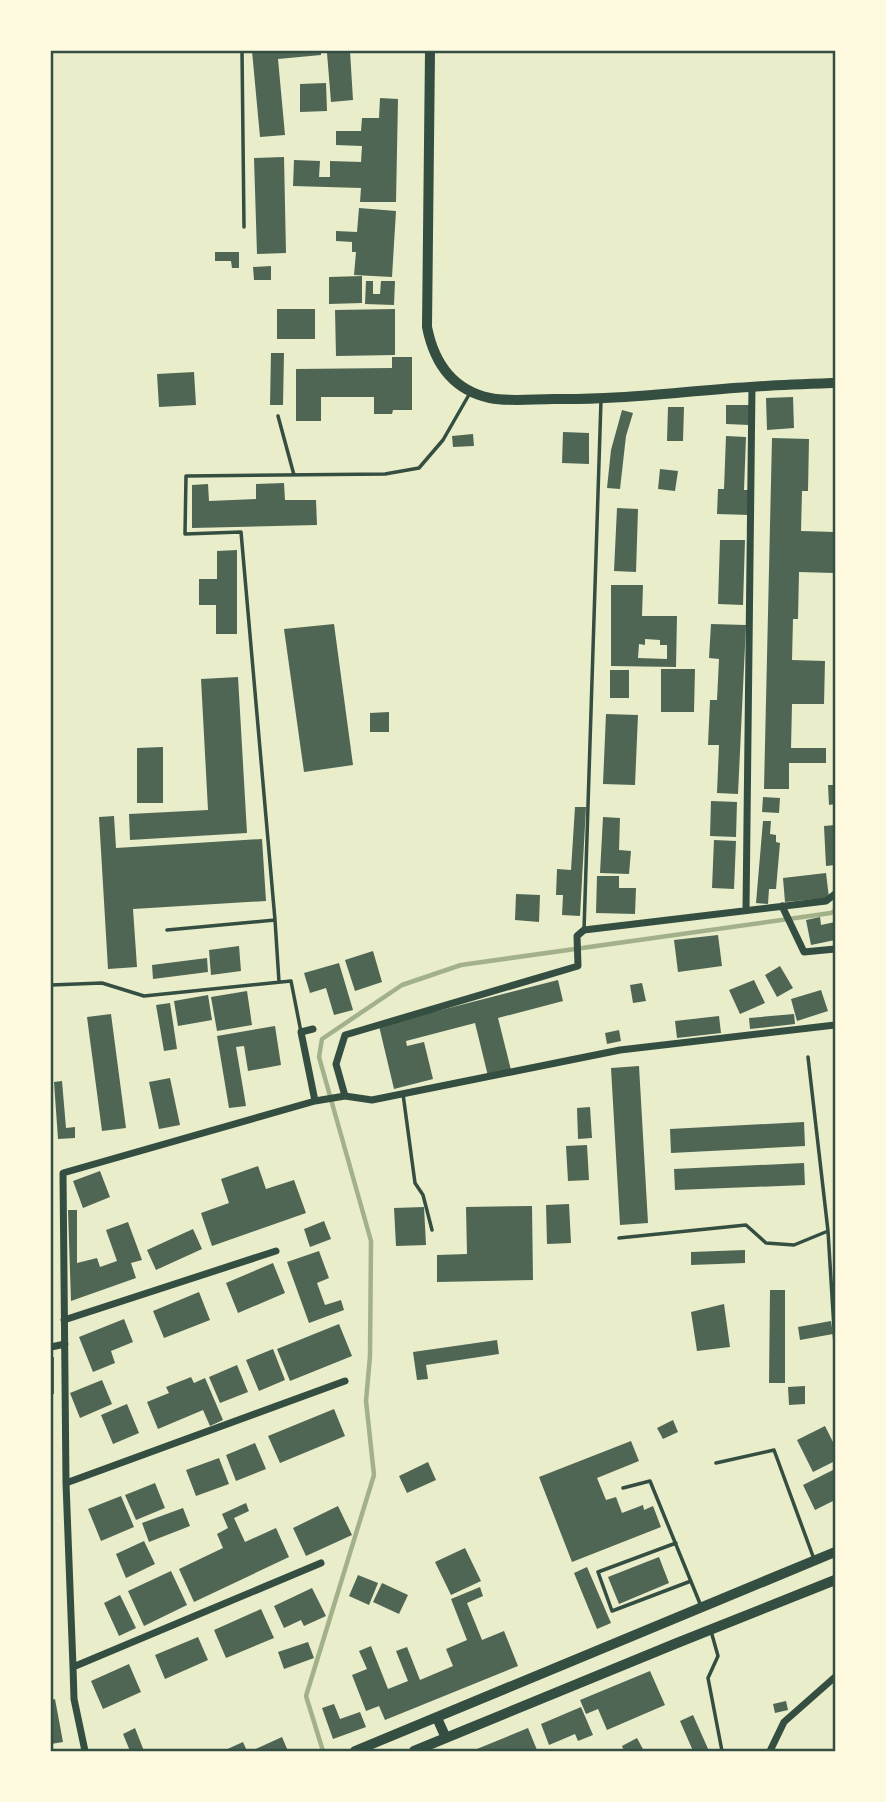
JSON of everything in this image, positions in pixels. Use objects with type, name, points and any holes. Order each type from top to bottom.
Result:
[{"type":"main road","points":[[430,51],[427,327],[432,350],[441,367],[455,380],[471,391],[490,398],[601,400],[752,386],[835,383]]},
{"type":"main road","points":[[355,1751],[835,1552]]},
{"type":"main road","points":[[414,1751],[835,1580]]},
{"type":"main road","points":[[437,1718],[446,1738]]},
{"type":"street","points":[[746,910],[752,386]]},
{"type":"street","points":[[345,1096],[336,1065],[345,1035],[578,965],[577,936],[584,930],[746,910],[783,910],[826,901],[835,894]]},
{"type":"street","points":[[783,910],[804,952],[835,949]]},
{"type":"street","points":[[85,1751],[74,1699],[66,1483],[63,1173],[315,1101],[345,1096],[372,1100],[620,1050],[835,1025]]},
{"type":"street","points":[[313,1029],[301,1032],[315,1101]]},
{"type":"street","points":[[64,1320],[276,1251]]},
{"type":"street","points":[[51,1347],[65,1345]]},
{"type":"street","points":[[66,1483],[345,1381]]},
{"type":"street","points":[[73,1667],[321,1563]]},
{"type":"street","points":[[770,1751],[784,1721],[835,1677]]},
{"type":"lane","points":[[242,51],[244,227]]},
{"type":"lane","points":[[279,982],[241,533],[186,534],[186,476],[385,474],[419,468],[443,440],[471,391]]},
{"type":"lane","points":[[584,930],[601,400]]},
{"type":"lane","points":[[278,416],[294,475]]},
{"type":"lane","points":[[167,930],[275,920]]},
{"type":"lane","points":[[51,985],[102,983],[144,996],[291,981],[301,1032]]},
{"type":"lane","points":[[807,1057],[828,1231],[835,1345]]},
{"type":"lane","points":[[402,1094],[415,1183],[423,1195],[432,1230]]},
{"type":"lane","points":[[620,1238],[746,1225],[766,1243],[794,1245],[828,1231]]},
{"type":"lane","points":[[716,1463],[774,1450],[815,1561]]},
{"type":"lane","points":[[623,1488],[650,1481],[702,1608]]},
{"type":"lane","points":[[676,1543],[598,1572],[612,1611],[691,1581]]},
{"type":"lane","points":[[710,1629],[718,1656],[708,1678],[722,1751]]},
{"type":"building","points":[[252,51],[321,51],[321,55],[278,59],[285,135],[260,137]]},
{"type":"building","points":[[350,51],[353,100],[331,102],[327,53]]},
{"type":"building","points":[[326,83],[327,111],[300,112],[300,84]]},
{"type":"building","points":[[380,98],[398,99],[396,202],[360,202],[361,188],[293,186],[294,160],[320,161],[319,177],[330,177],[330,161],[361,162],[362,146],[336,145],[336,131],[361,131],[362,118],[379,118]]},
{"type":"building","points":[[284,157],[286,253],[257,254],[254,158]]},
{"type":"building","points":[[359,208],[396,211],[392,277],[354,275],[356,252],[352,252],[352,242],[336,241],[336,231],[357,232]]},
{"type":"building","points":[[215,252],[239,252],[239,268],[232,268],[231,261],[215,261]]},
{"type":"building","points":[[271,266],[271,280],[254,280],[253,267]]},
{"type":"building","points":[[362,276],[362,303],[329,304],[329,277]]},
{"type":"building","points":[[366,281],[373,281],[373,294],[380,294],[381,281],[395,281],[394,305],[365,304]]},
{"type":"building","points":[[277,309],[315,309],[315,339],[277,339]]},
{"type":"building","points":[[395,309],[395,355],[336,356],[335,310]]},
{"type":"building","points":[[271,353],[284,353],[283,405],[270,405]]},
{"type":"building","points":[[392,357],[412,357],[412,410],[374,414],[374,397],[321,397],[321,421],[296,421],[296,369],[392,368]]},
{"type":"building","points":[[194,372],[196,405],[159,407],[157,374]]},
{"type":"building","points":[[793,397],[794,428],[767,430],[766,398]]},
{"type":"building","points":[[726,405],[750,405],[749,425],[726,424]]},
{"type":"building","points":[[668,407],[684,407],[683,441],[667,441]]},
{"type":"building","points":[[622,410],[633,413],[626,436],[620,489],[607,488],[611,450]]},
{"type":"building","points":[[563,432],[589,433],[589,464],[562,463]]},
{"type":"building","points":[[473,434],[474,446],[453,447],[452,436]]},
{"type":"building","points":[[726,436],[746,437],[744,490],[749,490],[749,515],[717,514],[718,489],[724,489]]},
{"type":"building","points":[[772,438],[809,439],[808,491],[802,491],[801,531],[835,532],[834,573],[799,572],[798,619],[793,619],[792,660],[825,661],[824,704],[792,704],[791,748],[826,748],[826,763],[789,763],[789,789],[764,789]]},
{"type":"building","points":[[660,469],[678,471],[675,491],[658,489]]},
{"type":"building","points":[[284,483],[285,500],[316,500],[317,525],[192,528],[192,485],[208,484],[209,501],[256,499],[256,484]]},
{"type":"building","points":[[617,508],[638,509],[636,572],[614,571]]},
{"type":"building","points":[[720,540],[745,540],[743,605],[718,604]]},
{"type":"building","points":[[237,550],[237,634],[216,634],[216,605],[199,605],[199,579],[217,579],[217,551]]},
{"type":"building","points":[[611,585],[643,585],[642,616],[677,616],[676,667],[611,666]],"holes":[[[645,639],[660,640],[660,645],[667,645],[667,659],[638,658],[639,644],[645,645]]]},
{"type":"building","points":[[334,624],[353,765],[304,772],[284,629]]},
{"type":"building","points":[[711,624],[746,625],[738,794],[717,793],[719,745],[708,745],[710,700],[717,700],[719,659],[709,658]]},
{"type":"building","points":[[661,669],[695,669],[694,712],[661,712]]},
{"type":"building","points":[[610,670],[629,670],[629,698],[610,698]]},
{"type":"building","points":[[238,677],[247,833],[130,840],[129,814],[208,810],[201,679]]},
{"type":"building","points":[[389,712],[389,732],[370,732],[370,713]]},
{"type":"building","points":[[606,714],[638,715],[635,785],[603,784]]},
{"type":"building","points":[[163,747],[163,803],[137,803],[137,748]]},
{"type":"building","points":[[828,785],[835,785],[835,804],[829,805]]},
{"type":"building","points":[[763,797],[780,798],[779,813],[762,812]]},
{"type":"building","points":[[711,801],[737,802],[736,837],[710,836]]},
{"type":"building","points":[[575,807],[586,807],[580,916],[562,915],[563,895],[556,895],[557,869],[571,870]]},
{"type":"building","points":[[114,816],[116,848],[262,839],[266,901],[133,909],[137,967],[108,969],[99,817]]},
{"type":"building","points":[[603,817],[620,818],[619,850],[631,851],[629,874],[600,873]]},
{"type":"building","points":[[763,821],[771,821],[770,834],[776,835],[776,842],[780,843],[776,889],[769,889],[768,904],[756,903]]},
{"type":"building","points":[[835,825],[835,865],[826,866],[824,826]]},
{"type":"building","points":[[714,840],[736,841],[734,889],[712,888]]},
{"type":"building","points":[[826,873],[829,898],[785,902],[783,878]]},
{"type":"building","points":[[597,876],[619,876],[619,888],[636,888],[635,914],[596,913]]},
{"type":"building","points":[[516,894],[540,895],[539,922],[515,920]]},
{"type":"building","points":[[820,917],[821,925],[835,922],[835,940],[811,945],[806,920]]},
{"type":"building","points":[[718,935],[722,966],[678,972],[674,940]]},
{"type":"building","points":[[239,946],[241,971],[211,975],[209,950]]},
{"type":"building","points":[[373,951],[382,982],[355,991],[345,960]]},
{"type":"building","points":[[207,958],[208,972],[153,979],[152,965]]},
{"type":"building","points":[[339,963],[353,1010],[334,1015],[326,988],[310,993],[304,973]]},
{"type":"building","points":[[780,966],[793,988],[777,997],[765,975]]},
{"type":"building","points":[[558,980],[563,1001],[498,1018],[511,1070],[488,1076],[475,1023],[406,1041],[407,1046],[424,1042],[433,1079],[394,1089],[379,1026]]},
{"type":"building","points":[[754,980],[765,1003],[740,1014],[729,990]]},
{"type":"building","points":[[642,983],[646,1001],[633,1003],[630,985]]},
{"type":"building","points":[[821,990],[828,1011],[797,1021],[791,999]]},
{"type":"building","points":[[247,991],[252,1025],[217,1031],[211,997]]},
{"type":"building","points":[[208,995],[212,1020],[178,1026],[174,1001]]},
{"type":"building","points":[[170,1003],[177,1049],[164,1051],[156,1005]]},
{"type":"building","points":[[111,1014],[126,1128],[102,1131],[87,1017]]},
{"type":"building","points":[[794,1014],[795,1024],[750,1029],[749,1018]]},
{"type":"building","points":[[719,1016],[721,1033],[677,1038],[675,1021]]},
{"type":"building","points":[[275,1026],[281,1065],[248,1071],[244,1046],[236,1047],[246,1106],[229,1108],[217,1036]]},
{"type":"building","points":[[619,1030],[621,1041],[607,1044],[605,1033]]},
{"type":"building","points":[[639,1066],[648,1223],[620,1225],[611,1068]]},
{"type":"building","points":[[170,1078],[180,1125],[159,1129],[149,1082]]},
{"type":"building","points":[[62,1081],[66,1128],[75,1127],[75,1138],[58,1139],[54,1082]]},
{"type":"building","points":[[590,1107],[592,1138],[578,1139],[577,1108]]},
{"type":"building","points":[[804,1122],[805,1146],[671,1153],[670,1129]]},
{"type":"building","points":[[587,1145],[589,1180],[568,1181],[566,1146]]},
{"type":"building","points":[[804,1163],[805,1185],[675,1190],[674,1169]]},
{"type":"building","points":[[258,1166],[266,1189],[294,1180],[306,1213],[212,1246],[201,1213],[229,1203],[221,1179]]},
{"type":"building","points":[[100,1171],[110,1197],[83,1208],[73,1181]]},
{"type":"building","points":[[569,1204],[571,1243],[547,1244],[546,1205]]},
{"type":"building","points":[[532,1206],[533,1280],[437,1282],[437,1255],[467,1254],[466,1207]]},
{"type":"building","points":[[424,1207],[426,1245],[396,1246],[394,1208]]},
{"type":"building","points":[[68,1210],[77,1210],[77,1263],[97,1258],[100,1267],[117,1261],[106,1230],[128,1222],[142,1260],[131,1263],[136,1278],[71,1301]]},
{"type":"building","points":[[324,1221],[331,1239],[310,1247],[304,1229]]},
{"type":"building","points":[[193,1229],[202,1249],[156,1270],[147,1250]]},
{"type":"building","points":[[745,1250],[745,1263],[691,1265],[691,1252]]},
{"type":"building","points":[[319,1251],[329,1278],[317,1283],[325,1305],[341,1300],[344,1310],[309,1323],[287,1262]]},
{"type":"building","points":[[273,1263],[285,1293],[238,1313],[226,1283]]},
{"type":"building","points":[[770,1290],[785,1290],[785,1383],[769,1383]]},
{"type":"building","points":[[199,1292],[210,1320],[164,1338],[153,1311]]},
{"type":"building","points":[[724,1304],[730,1347],[697,1351],[691,1312]]},
{"type":"building","points":[[124,1319],[133,1342],[111,1351],[115,1363],[93,1372],[79,1337]]},
{"type":"building","points":[[831,1321],[833,1334],[800,1340],[798,1327]]},
{"type":"building","points":[[339,1324],[352,1356],[290,1381],[277,1349]]},
{"type":"building","points":[[497,1340],[499,1354],[426,1365],[428,1379],[417,1380],[413,1352]]},
{"type":"building","points":[[273,1349],[285,1380],[259,1391],[246,1360]]},
{"type":"building","points":[[51,1357],[54,1357],[54,1394],[51,1394]]},
{"type":"building","points":[[237,1365],[248,1392],[220,1403],[209,1377]]},
{"type":"building","points":[[191,1377],[194,1383],[205,1378],[223,1420],[210,1426],[203,1410],[158,1429],[147,1402],[169,1393],[166,1387]]},
{"type":"building","points":[[102,1380],[112,1404],[80,1418],[70,1393]]},
{"type":"building","points":[[805,1386],[805,1404],[789,1405],[788,1387]]},
{"type":"building","points":[[127,1404],[139,1433],[113,1444],[101,1415]]},
{"type":"building","points":[[334,1409],[345,1436],[280,1463],[268,1436]]},
{"type":"building","points":[[673,1420],[678,1432],[663,1439],[657,1428]]},
{"type":"building","points":[[825,1426],[835,1446],[835,1461],[813,1472],[797,1440]]},
{"type":"building","points":[[631,1441],[639,1461],[597,1478],[606,1500],[616,1497],[622,1513],[643,1505],[644,1510],[653,1506],[661,1527],[572,1562],[539,1477]]},
{"type":"building","points":[[255,1443],[266,1469],[236,1481],[226,1455]]},
{"type":"building","points":[[219,1458],[229,1484],[196,1496],[186,1470]]},
{"type":"building","points":[[428,1462],[436,1480],[407,1493],[399,1476]]},
{"type":"building","points":[[835,1469],[835,1500],[815,1510],[803,1485]]},
{"type":"building","points":[[155,1483],[165,1508],[136,1520],[125,1495]]},
{"type":"building","points":[[121,1496],[134,1527],[101,1541],[88,1509]]},
{"type":"building","points":[[246,1503],[249,1511],[234,1518],[245,1542],[276,1528],[289,1557],[194,1602],[179,1569],[223,1548],[217,1534],[228,1528],[222,1514]]},
{"type":"building","points":[[338,1506],[352,1535],[306,1556],[293,1528]]},
{"type":"building","points":[[183,1508],[190,1526],[149,1542],[142,1523]]},
{"type":"building","points":[[144,1541],[155,1564],[126,1578],[116,1554]]},
{"type":"building","points":[[465,1548],[481,1581],[451,1595],[435,1562]]},
{"type":"building","points":[[659,1557],[669,1583],[619,1604],[608,1577]]},
{"type":"building","points":[[587,1567],[611,1623],[597,1629],[574,1573]]},
{"type":"building","points":[[171,1571],[187,1605],[144,1626],[128,1591]]},
{"type":"building","points":[[358,1575],[378,1583],[369,1605],[349,1596]]},
{"type":"building","points":[[382,1583],[408,1595],[399,1614],[373,1602]]},
{"type":"building","points":[[480,1587],[483,1596],[467,1603],[482,1640],[504,1631],[518,1666],[385,1720],[379,1706],[366,1711],[352,1675],[367,1669],[359,1651],[371,1646],[388,1689],[408,1681],[396,1651],[407,1647],[420,1680],[453,1666],[446,1649],[467,1640],[451,1599]]},
{"type":"building","points":[[312,1588],[326,1616],[304,1626],[301,1620],[284,1628],[274,1606]]},
{"type":"building","points":[[120,1595],[136,1628],[119,1636],[104,1603]]},
{"type":"building","points":[[261,1609],[274,1638],[226,1658],[214,1630]]},
{"type":"building","points":[[198,1637],[208,1660],[165,1679],[155,1655]]},
{"type":"building","points":[[308,1642],[314,1658],[284,1669],[278,1652]]},
{"type":"building","points":[[129,1664],[141,1692],[103,1709],[91,1681]]},
{"type":"building","points":[[650,1671],[665,1705],[607,1730],[598,1709],[586,1714],[580,1700]]},
{"type":"building","points":[[55,1699],[63,1742],[51,1744],[51,1700]]},
{"type":"building","points":[[786,1701],[788,1710],[775,1713],[773,1704]]},
{"type":"building","points":[[334,1704],[340,1719],[360,1712],[366,1727],[333,1739],[322,1708]]},
{"type":"building","points":[[581,1707],[593,1735],[578,1741],[575,1734],[549,1745],[541,1724]]},
{"type":"building","points":[[693,1715],[709,1751],[693,1751],[680,1721]]},
{"type":"building","points":[[135,1728],[144,1751],[130,1751],[123,1734]]},
{"type":"building","points":[[528,1728],[537,1750],[472,1751]]},
{"type":"building","points":[[282,1737],[288,1751],[251,1751]]},
{"type":"building","points":[[637,1738],[644,1751],[624,1751],[622,1746]]},
{"type":"building","points":[[243,1742],[247,1751],[223,1751]]},
{"type":"waterway","points":[[323,1751],[306,1696],[374,1475],[366,1401],[370,1356],[371,1241],[319,1057],[322,1039],[402,985],[461,965],[831,913],[835,910]]}]
